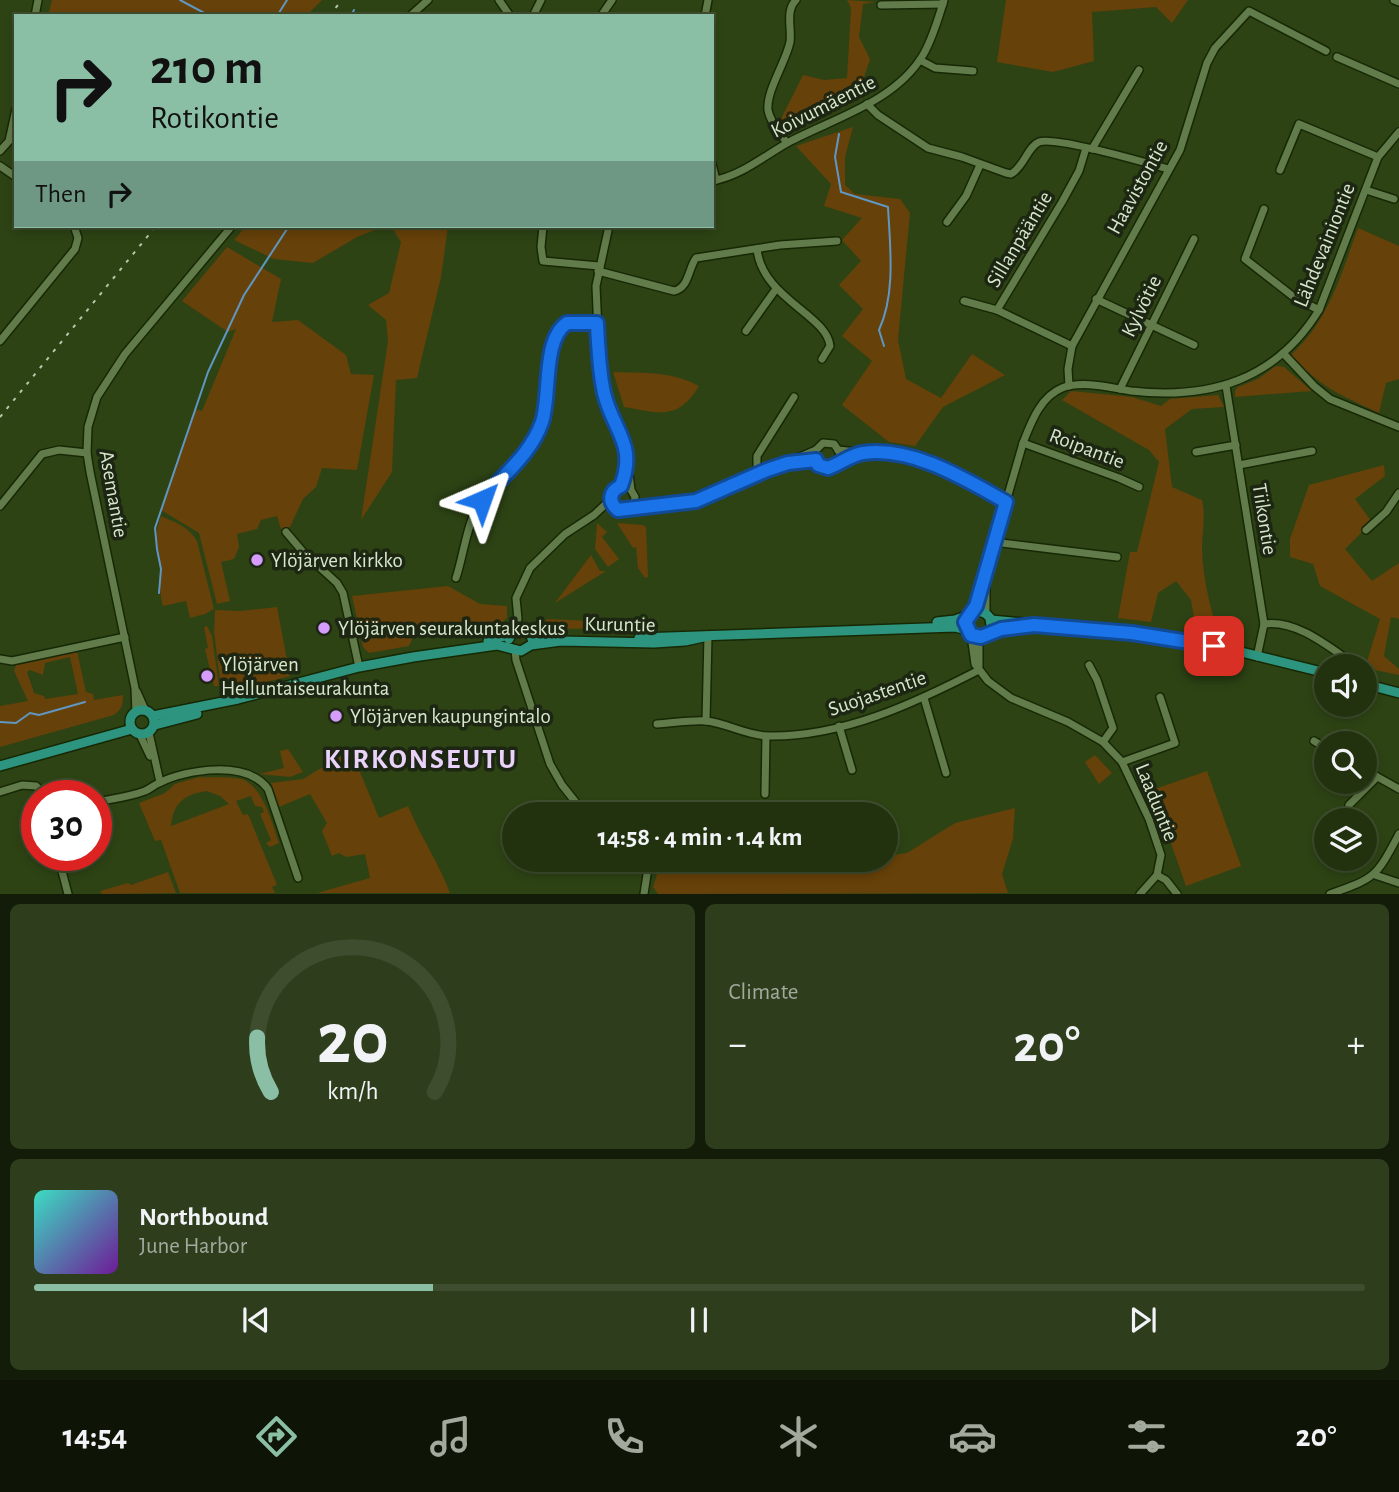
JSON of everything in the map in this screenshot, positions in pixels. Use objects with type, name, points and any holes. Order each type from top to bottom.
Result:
[{"type":"main road","points":[[1034,625],[977,637],[969,633],[965,622],[970,614],[978,611],[988,617],[1034,625],[1201,642],[1314,670]]},
{"type":"main road","name":"Kuruntie","points":[[883,628],[955,620],[970,614]]},
{"type":"main road","points":[[986,635],[991,627],[988,617]]},
{"type":"main road","name":"Kuruntie","points":[[3,764],[142,722],[359,667],[452,651],[523,643],[883,628],[956,627],[969,633]]},
{"type":"main road","name":"Kuruntie","points":[[452,651],[512,633],[520,628],[523,643]]},
{"type":"main road","points":[[512,633],[509,641],[523,643]]},
{"type":"main road","points":[[1377,687],[1399,693]]},
{"type":"street","points":[[412,14],[428,0]]},
{"type":"street","points":[[787,143],[774,123],[768,107],[789,45],[789,13],[796,0]]},
{"type":"street","points":[[1394,0],[1399,2]]},
{"type":"street","points":[[881,5],[943,2]]},
{"type":"street","name":"Koivumäentie","points":[[714,181],[742,171],[787,143],[888,93],[920,60],[935,31],[943,2]]},
{"type":"street","name":"Haavistontie","points":[[1069,386],[1068,369],[1072,346],[1180,150],[1207,63],[1215,48],[1249,11],[1326,51]]},
{"type":"street","points":[[1338,57],[1399,83]]},
{"type":"street","points":[[920,60],[935,68],[973,71]]},
{"type":"street","name":"Sillanpääntie","points":[[1072,346],[997,310],[1062,202],[1089,148],[1139,69]]},
{"type":"street","points":[[867,104],[878,115],[928,148],[1011,174],[1019,170],[1038,142],[1089,148],[1168,169]]},
{"type":"street","points":[[0,151],[9,141],[14,118]]},
{"type":"street","points":[[1280,170],[1299,124],[1378,157]]},
{"type":"street","name":"Lähdevainiontie","points":[[1069,386],[1172,394],[1226,386],[1255,373],[1283,353],[1304,332],[1319,310],[1378,157],[1399,132]]},
{"type":"street","points":[[947,222],[966,196],[980,165]]},
{"type":"street","points":[[1366,190],[1394,199]]},
{"type":"street","points":[[1264,209],[1245,259],[1295,298],[1319,310]]},
{"type":"street","points":[[0,341],[75,248],[78,238],[76,228]]},
{"type":"street","name":"Asemantie","points":[[160,782],[142,722],[87,453],[91,411],[106,381],[125,354],[230,228]]},
{"type":"street","points":[[543,228],[543,261],[599,269],[674,291],[684,285],[696,258],[814,241],[837,241]]},
{"type":"street","points":[[609,228],[599,269],[597,323],[605,397],[621,432],[633,493],[631,507]]},
{"type":"street","name":"Kylvötie","points":[[1120,389],[1194,239]]},
{"type":"street","points":[[757,249],[758,259],[775,289],[826,332],[830,346],[822,359]]},
{"type":"street","points":[[746,331],[775,289]]},
{"type":"street","points":[[1096,299],[1194,345]]},
{"type":"street","points":[[964,301],[997,310]]},
{"type":"street","points":[[456,578],[477,508],[523,456],[540,426],[551,351],[558,331],[567,323],[597,323]]},
{"type":"street","points":[[1283,353],[1330,399],[1399,427]]},
{"type":"street","points":[[970,614],[976,606],[1032,419],[1060,388],[1069,386]]},
{"type":"street","name":"Tiikontie","points":[[1226,386],[1264,624],[1257,656]]},
{"type":"street","points":[[760,473],[757,456],[794,397]]},
{"type":"street","points":[[594,515],[615,508],[625,510],[631,507],[696,501],[788,463],[828,443],[838,450],[924,460],[1006,502]]},
{"type":"street","name":"Roipantie","points":[[1023,443],[1139,487]]},
{"type":"street","points":[[1196,452],[1236,445]]},
{"type":"street","points":[[0,506],[42,454],[60,450],[87,453]]},
{"type":"street","points":[[816,450],[818,465],[828,468],[862,453]]},
{"type":"street","points":[[837,463],[838,450]]},
{"type":"street","points":[[1239,465],[1312,451]]},
{"type":"street","points":[[788,463],[816,460]]},
{"type":"street","points":[[512,633],[518,620],[516,598],[530,568],[565,534],[594,515],[611,499],[615,489],[621,486],[628,468]]},
{"type":"street","points":[[621,486],[658,505]]},
{"type":"street","points":[[1366,530],[1387,512],[1399,493]]},
{"type":"street","points":[[611,499],[615,508]]},
{"type":"street","points":[[286,532],[303,552],[337,583],[343,593],[359,667]]},
{"type":"street","points":[[993,542],[1117,558]]},
{"type":"street","points":[[986,572],[988,617]]},
{"type":"street","points":[[522,584],[523,643],[516,660],[550,764],[575,802]]},
{"type":"street","points":[[1264,624],[1280,623],[1327,645],[1340,654]]},
{"type":"street","points":[[969,633],[975,664],[979,670]]},
{"type":"street","points":[[979,670],[978,647],[986,635]]},
{"type":"street","points":[[706,721],[708,636]]},
{"type":"street","points":[[0,659],[12,661],[125,637]]},
{"type":"street","points":[[1089,665],[1097,680],[1113,728],[1103,742]]},
{"type":"street","name":"Suojastentie","points":[[657,724],[706,721],[766,736],[788,735],[869,719],[924,698],[979,670]]},
{"type":"street","name":"Laaduntie","points":[[979,670],[988,681],[1011,698],[1068,722],[1103,742],[1122,762],[1149,819],[1161,855],[1157,875],[1166,880],[1177,894]]},
{"type":"street","points":[[1122,762],[1175,743],[1160,697]]},
{"type":"street","points":[[924,698],[946,773]]},
{"type":"street","points":[[839,726],[852,770]]},
{"type":"street","points":[[765,794],[766,736]]},
{"type":"street","points":[[112,798],[147,790],[160,782],[204,770],[216,769],[256,777],[268,789],[298,878]]},
{"type":"street","points":[[1377,777],[1399,789]]},
{"type":"street","points":[[0,792],[21,787]]},
{"type":"street","points":[[1349,805],[1360,794]]},
{"type":"street","points":[[1330,894],[1361,884],[1375,875],[1399,834]]},
{"type":"street","points":[[62,871],[68,894]]},
{"type":"street","points":[[645,894],[648,872]]},
{"type":"street","points":[[1140,894],[1157,875]]},
{"type":"street","points":[[1375,875],[1399,883]]},
{"type":"shaded area","points":[[52,0],[322,0],[308,14],[48,14]]},
{"type":"shaded area","points":[[847,0],[875,2],[863,4],[859,37],[870,59],[856,101],[787,134],[781,119],[803,75],[824,80],[847,78],[851,8]]},
{"type":"shaded area","points":[[1006,0],[1188,0],[1172,23],[1156,7],[1092,12],[1094,61],[1053,72],[997,62]]},
{"type":"shaded area","points":[[853,127],[845,157],[845,185],[855,194],[900,199],[910,213],[898,340],[906,379],[941,398],[972,354],[1005,375],[943,407],[915,446],[889,442],[842,405],[872,361],[842,336],[863,309],[839,285],[861,261],[842,240],[862,218],[824,206],[831,184],[796,146]]},
{"type":"shaded area","points":[[244,228],[380,228],[357,237],[313,263],[274,259],[234,240]]},
{"type":"shaded area","points":[[392,228],[448,228],[441,277],[417,378],[396,380],[392,472],[361,520],[388,341],[386,320],[368,305],[389,293],[401,242]]},
{"type":"shaded area","points":[[1358,228],[1399,246],[1399,379],[1386,383],[1379,413],[1321,383],[1291,355],[1324,312]]},
{"type":"shaded area","points":[[227,247],[281,279],[272,322],[298,320],[346,355],[351,374],[374,375],[357,470],[322,468],[316,487],[303,499],[290,527],[281,529],[277,516],[261,520],[257,529],[237,534],[239,547],[234,559],[221,562],[230,601],[217,604],[199,533],[161,510],[195,409],[202,411],[236,329],[228,332],[182,301]]},
{"type":"shaded area","points":[[1276,366],[1284,367],[1312,391],[1235,397],[1238,387],[1258,379]]},
{"type":"shaded area","points":[[613,372],[668,375],[699,386],[683,405],[675,410],[648,411],[624,407]]},
{"type":"shaded area","points":[[1071,391],[1132,397],[1161,406],[1170,399],[1218,395],[1224,407],[1192,409],[1165,429],[1172,487],[1202,500],[1204,570],[1217,629],[1196,628],[1191,600],[1176,581],[1158,593],[1151,622],[1118,618],[1130,552],[1137,552],[1159,462],[1149,450],[1062,400]]},
{"type":"shaded area","points":[[1384,465],[1385,476],[1355,499],[1372,522],[1345,549],[1372,581],[1399,563],[1399,619],[1391,617],[1384,656],[1399,669],[1399,675],[1377,670],[1377,654],[1369,654],[1380,619],[1320,586],[1313,564],[1290,557],[1290,539],[1309,485]]},
{"type":"shaded area","points":[[161,516],[186,529],[197,541],[214,609],[205,614],[190,618],[186,601],[163,606],[157,539]]},
{"type":"shaded area","points":[[597,523],[607,532],[602,537],[619,559],[608,567],[595,549]]},
{"type":"shaded area","points":[[617,523],[646,527],[648,577],[645,578],[638,568],[636,547],[633,548]]},
{"type":"shaded area","points":[[591,555],[600,571],[606,571],[555,603]]},
{"type":"shaded area","points":[[448,586],[480,604],[507,606],[507,618],[493,630],[415,633],[409,646],[369,653],[363,647],[352,596]]},
{"type":"shaded area","points":[[277,607],[290,676],[232,691],[221,687],[214,632],[215,610],[241,611]]},
{"type":"shaded area","points":[[547,619],[643,623],[642,628],[543,629],[540,626]]},
{"type":"shaded area","points":[[207,626],[212,636],[219,686],[214,686],[205,649],[208,648],[204,627]]},
{"type":"shaded area","points":[[77,651],[86,692],[93,694],[94,700],[123,695],[122,706],[114,715],[0,747],[0,706],[28,701],[14,671],[16,665]],"holes":[[[70,657],[78,694],[45,699],[44,696],[34,693],[27,672],[30,670],[43,675],[45,663]]]},
{"type":"shaded area","points":[[288,749],[303,772],[290,777],[259,774],[284,768],[280,751]]},
{"type":"shaded area","points":[[351,750],[379,818],[408,806],[450,893],[317,893],[370,878],[365,854],[346,857],[339,853],[332,856],[322,831],[327,823],[310,794],[279,807],[271,783],[303,779]]},
{"type":"shaded area","points":[[1095,755],[1112,773],[1099,784],[1085,762]]},
{"type":"shaded area","points":[[1207,771],[1241,866],[1186,886],[1152,790]]},
{"type":"shaded area","points":[[199,777],[234,778],[251,784],[262,799],[279,843],[270,847],[266,843],[271,840],[260,814],[264,812],[262,807],[255,806],[251,796],[236,801],[243,815],[248,814],[277,885],[272,887],[275,893],[180,893],[161,840],[155,841],[139,803],[165,793],[175,784]],"holes":[[[207,791],[220,796],[229,804],[171,826],[174,811],[186,797]]]},
{"type":"shaded area","points":[[1015,808],[1013,839],[1002,874],[1008,893],[658,894],[653,887],[658,872],[898,872],[898,854],[907,853],[955,823]]},
{"type":"shaded area","points":[[168,872],[176,893],[102,894],[100,891],[128,883],[131,885]]},
{"type":"waterway","points":[[180,0],[206,14]]},
{"type":"waterway","points":[[278,14],[287,0]]},
{"type":"waterway","points":[[352,14],[354,10]]},
{"type":"waterway","points":[[839,134],[835,157],[841,192],[888,207],[890,285],[879,330],[884,346]]},
{"type":"waterway","points":[[159,593],[161,569],[155,528],[208,372],[244,295],[288,228]]},
{"type":"waterway","points":[[0,722],[16,723],[30,713],[39,715],[85,702]]},
{"type":"railway","points":[[331,14],[342,0]]},
{"type":"railway","points":[[0,417],[154,228]]},
{"type":"place","name":"Ylöjärven kirkko","points":[[257,560]]},
{"type":"place","name":"Ylöjärven seurakuntakeskus","points":[[324,628]]},
{"type":"place","name":"Ylöjärven Helluntaiseurakunta","points":[[207,676]]},
{"type":"place","name":"Ylöjärven kaupungintalo","points":[[336,716]]},
{"type":"district","name":"KIRKONSEUTU","points":[[421,758]]},
{"type":"route","points":[[482,500],[523,456],[540,426],[551,351],[558,331],[562,326],[574,321],[597,323],[598,354],[605,397],[626,449],[628,468],[621,486],[611,495],[611,502],[618,510],[696,501],[788,463],[816,460],[818,465],[828,468],[862,453],[924,460],[1006,502],[975,609],[965,622],[971,635],[981,637],[1001,629],[1034,625],[1132,633],[1214,646]]}]
